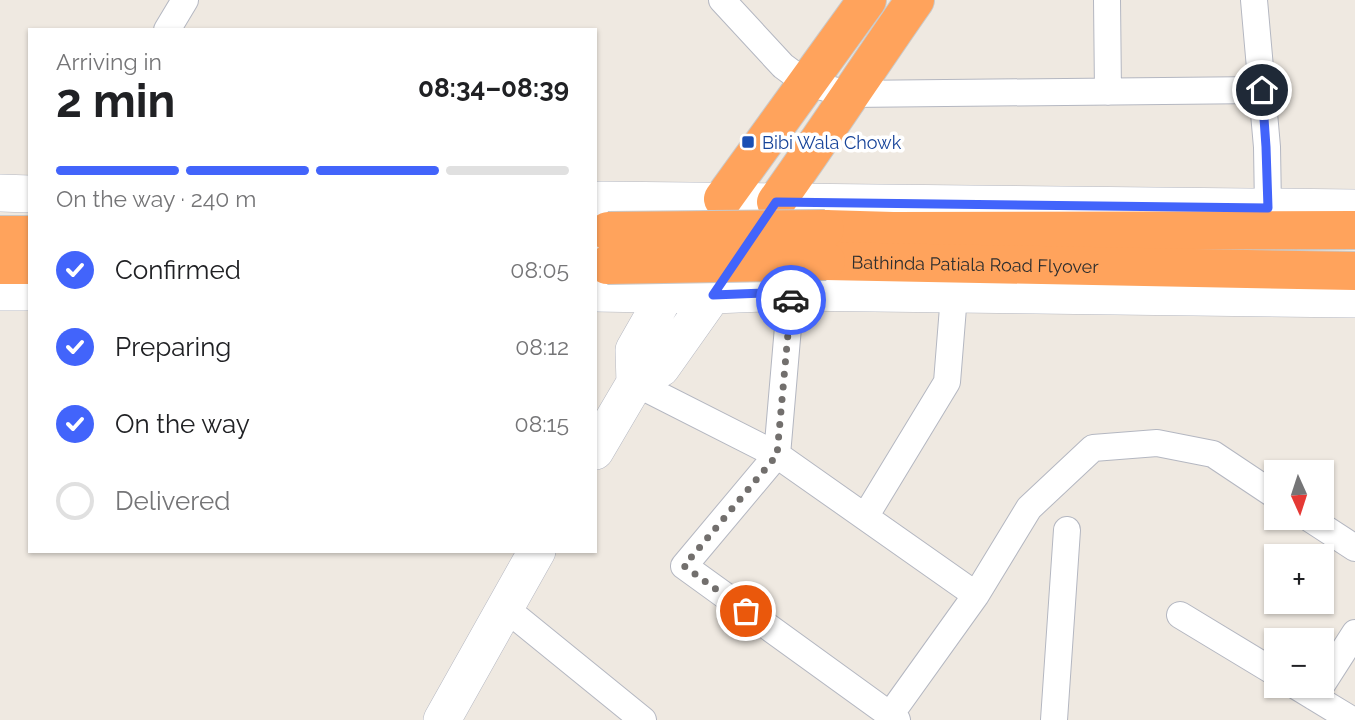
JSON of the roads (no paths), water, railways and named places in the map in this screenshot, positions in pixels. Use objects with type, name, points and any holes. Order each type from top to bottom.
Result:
[{"type":"highway","points":[[723,199],[867,0]]},
{"type":"highway","points":[[776,202],[825,135],[849,94],[915,0]]},
{"type":"highway","name":"Bathinda Patiala Road Flyover","points":[[597,232],[825,229],[1355,230]]},
{"type":"highway","points":[[0,235],[28,235]]},
{"type":"highway","name":"Bathinda Patiala Road Flyover","points":[[597,265],[826,261],[1355,271]]},
{"type":"highway","points":[[0,265],[28,265]]},
{"type":"street","points":[[168,28],[185,0]]},
{"type":"street","points":[[722,0],[783,66],[806,83],[849,94],[1262,90]]},
{"type":"street","points":[[1107,0],[1108,92]]},
{"type":"street","points":[[1254,0],[1266,147],[1268,208]]},
{"type":"street","points":[[0,193],[28,194]]},
{"type":"street","points":[[597,200],[723,199],[776,202],[1355,208]]},
{"type":"street","points":[[635,383],[634,350],[723,199]]},
{"type":"street","points":[[597,448],[635,383],[662,369],[776,202]]},
{"type":"street","points":[[0,292],[28,292]]},
{"type":"street","points":[[597,293],[713,295],[792,292],[1355,299]]},
{"type":"street","points":[[792,292],[777,455],[684,566],[893,718],[976,595],[1029,508],[1093,448],[1157,443],[1213,454],[1264,488]]},
{"type":"street","points":[[865,516],[947,382],[954,295]]},
{"type":"street","points":[[635,383],[777,455],[976,595]]},
{"type":"street","points":[[1054,720],[1067,530]]},
{"type":"street","points":[[1327,530],[1355,548]]},
{"type":"street","points":[[442,720],[536,553]]},
{"type":"street","points":[[504,607],[643,720]]},
{"type":"street","points":[[1180,615],[1264,666]]},
{"type":"street","points":[[1334,658],[1355,633]]},
{"type":"street","points":[[1315,698],[1352,720]]},
{"type":"place","name":"Bibi Wala Chowk","points":[[748,142]]}]
